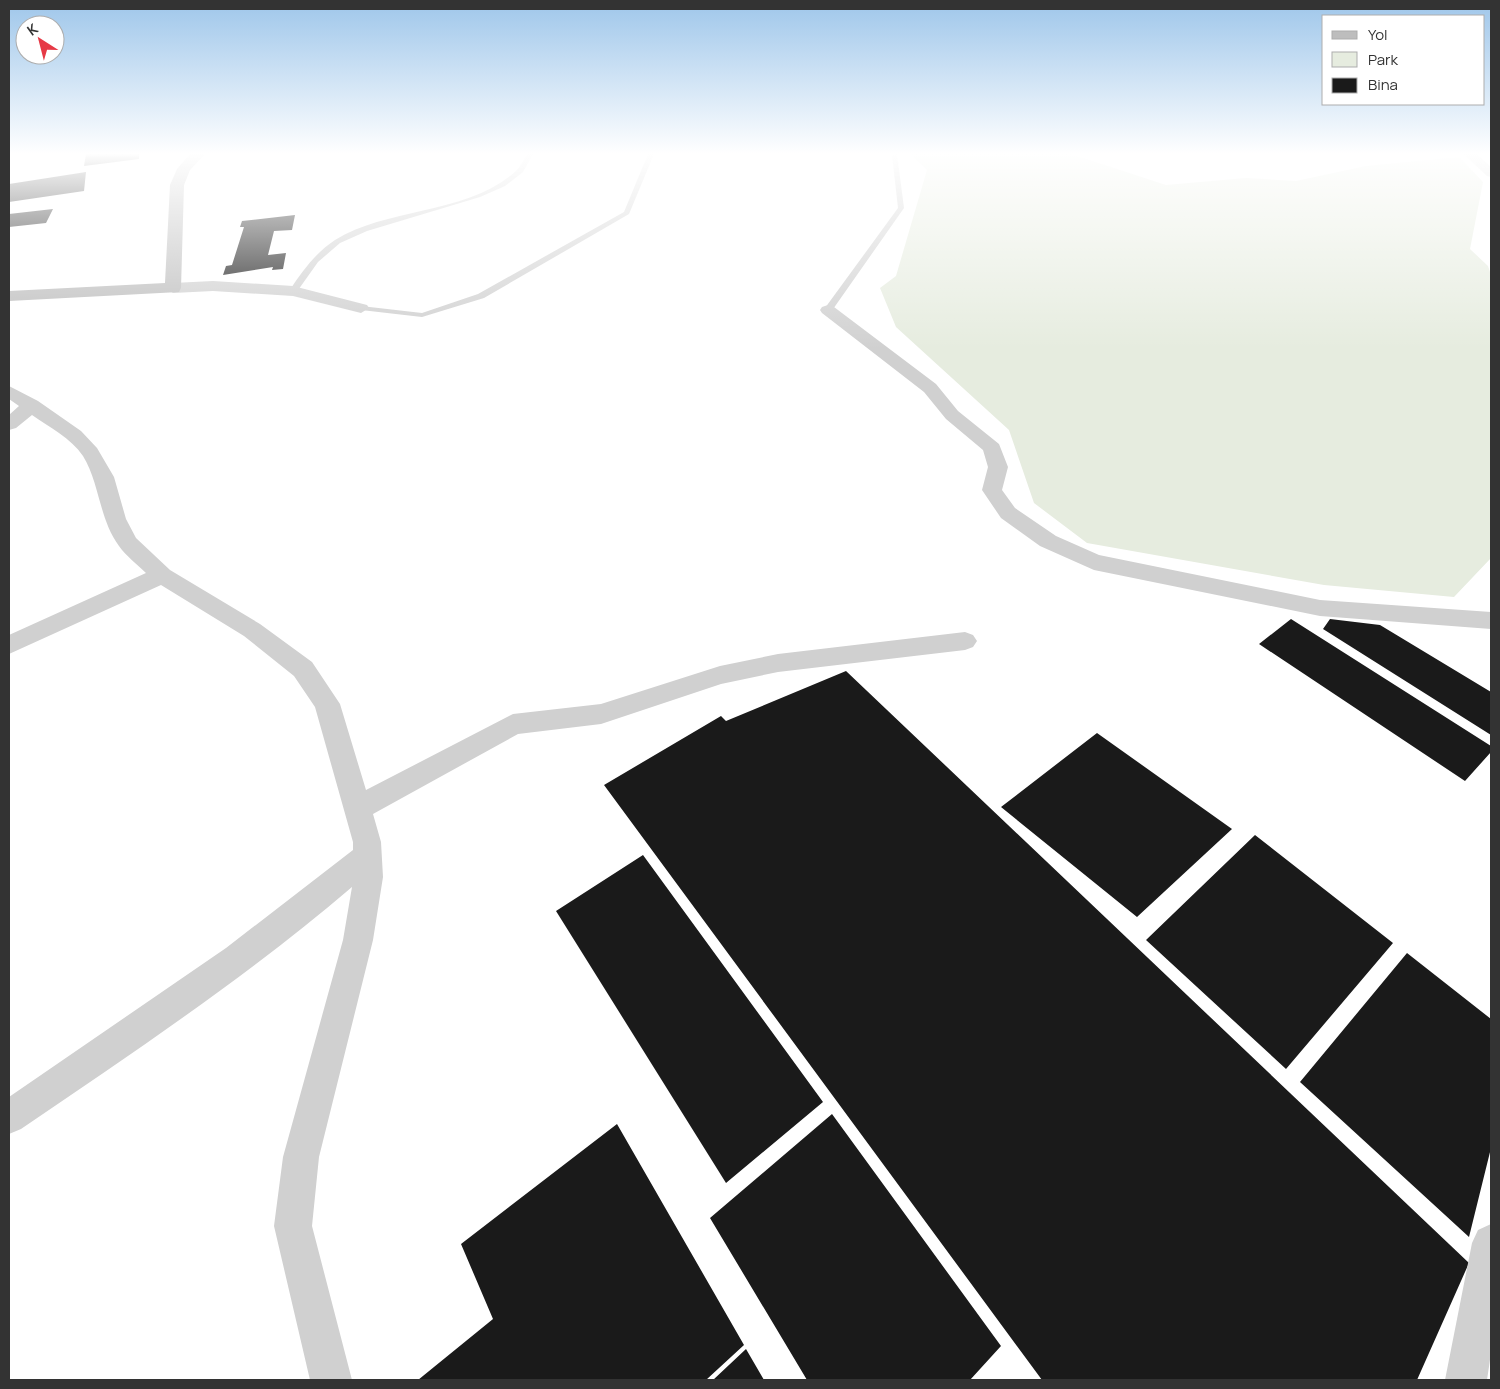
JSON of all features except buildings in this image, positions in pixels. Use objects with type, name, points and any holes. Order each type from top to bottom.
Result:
[{"type":"street","points":[[173,288],[176,219]]},
{"type":"street","points":[[9,296],[213,286],[293,291],[361,308]]},
{"type":"street","points":[[828,310],[930,388],[952,415],[992,448],[998,467],[992,490],[1008,513],[1048,541],[1086,559],[1220,589],[1320,608],[1491,621]]},
{"type":"street","points":[[9,391],[74,435],[90,452],[104,476],[116,519],[127,542],[162,575],[252,630],[303,669],[327,704],[358,808],[367,842],[368,856],[368,877],[358,940],[301,1157],[294,1226],[331,1380]]},
{"type":"street","points":[[9,424],[32,405]]},
{"type":"street","points":[[9,645],[162,575]]},
{"type":"street","points":[[358,808],[513,724],[601,714],[720,675],[778,663],[965,641]]},
{"type":"street","points":[[9,1117],[168,1009],[307,908],[368,856]]},
{"type":"street","points":[[1466,1380],[1491,1243]]},
{"type":"lane","points":[[293,291],[307,269],[326,250],[364,228],[399,219]]},
{"type":"lane","points":[[361,308],[422,315],[481,296],[617,219]]},
{"type":"lane","points":[[828,310],[893,219]]},
{"type":"green space","points":[[913,219],[1476,219],[1470,249],[1488,266],[1491,275],[1491,558],[1454,597],[1324,585],[1087,543],[1034,503],[1009,430],[896,327],[880,288],[896,276]]}]
